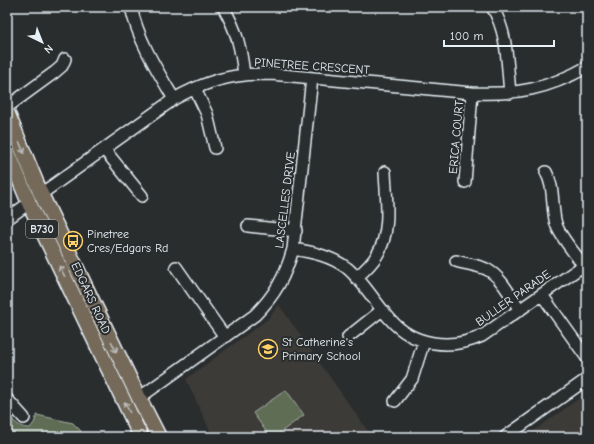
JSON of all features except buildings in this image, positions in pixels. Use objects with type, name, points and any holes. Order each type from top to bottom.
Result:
[{"type":"main road","name":"EDGARS ROAD","points":[[7,112],[41,194],[159,437]]},
{"type":"main road","name":"EDGARS ROAD","points":[[7,150],[29,203],[141,437]]},
{"type":"main road","points":[[78,306],[91,299]]},
{"type":"street","points":[[131,7],[135,21],[150,55],[174,99]]},
{"type":"street","points":[[223,7],[231,21],[238,39],[244,75]]},
{"type":"street","points":[[492,7],[498,18],[504,40],[510,94]]},
{"type":"street","points":[[7,107],[55,72],[62,66],[65,59]]},
{"type":"street","name":"PINETREE CRESCENT","points":[[41,194],[174,99],[195,88],[244,75],[270,74],[472,94],[510,94],[562,80],[587,68]]},
{"type":"street","name":"LASCELLES DRIVE","points":[[139,398],[255,315],[273,294],[285,274],[293,249],[296,231],[312,78]]},
{"type":"street","points":[[195,88],[207,114],[215,148]]},
{"type":"street","name":"ERICA COURT","points":[[465,182],[472,94]]},
{"type":"street","points":[[104,149],[142,196]]},
{"type":"street","points":[[356,278],[373,260],[384,240],[386,223],[385,172]]},
{"type":"street","points":[[546,172],[551,183],[554,216],[558,228],[585,264]]},
{"type":"street","points":[[7,219],[29,203]]},
{"type":"street","points":[[248,226],[296,231]]},
{"type":"street","name":"BULLER PARADE","points":[[293,249],[325,256],[347,268],[396,326],[408,334],[424,341],[445,345],[474,340],[491,331],[585,264]]},
{"type":"street","points":[[456,261],[479,267],[490,272],[499,280],[520,310]]},
{"type":"street","points":[[176,267],[225,337]]},
{"type":"street","points":[[542,295],[587,358]]},
{"type":"street","points":[[348,337],[382,310]]},
{"type":"street","points":[[395,401],[412,379],[424,341]]},
{"type":"street","points":[[505,437],[587,379]]},
{"type":"street","points":[[7,399],[24,418]]},
{"type":"shaded area","name":"St Catherine's Primary School","points":[[279,305],[372,437],[213,437],[186,379],[268,319]]},
{"type":"shaded area","points":[[587,393],[587,437],[525,437]]},
{"type":"green space","points":[[286,390],[304,415],[274,437],[270,437],[253,413]]},
{"type":"green space","points":[[37,415],[73,423],[81,431],[77,437],[7,437],[7,425],[12,419],[20,426],[30,428]]},
{"type":"place","name":"Pinetree Cres/Edgars Rd","points":[[73,241]]},
{"type":"place","name":"St Catherine's Primary School","points":[[268,349]]}]
